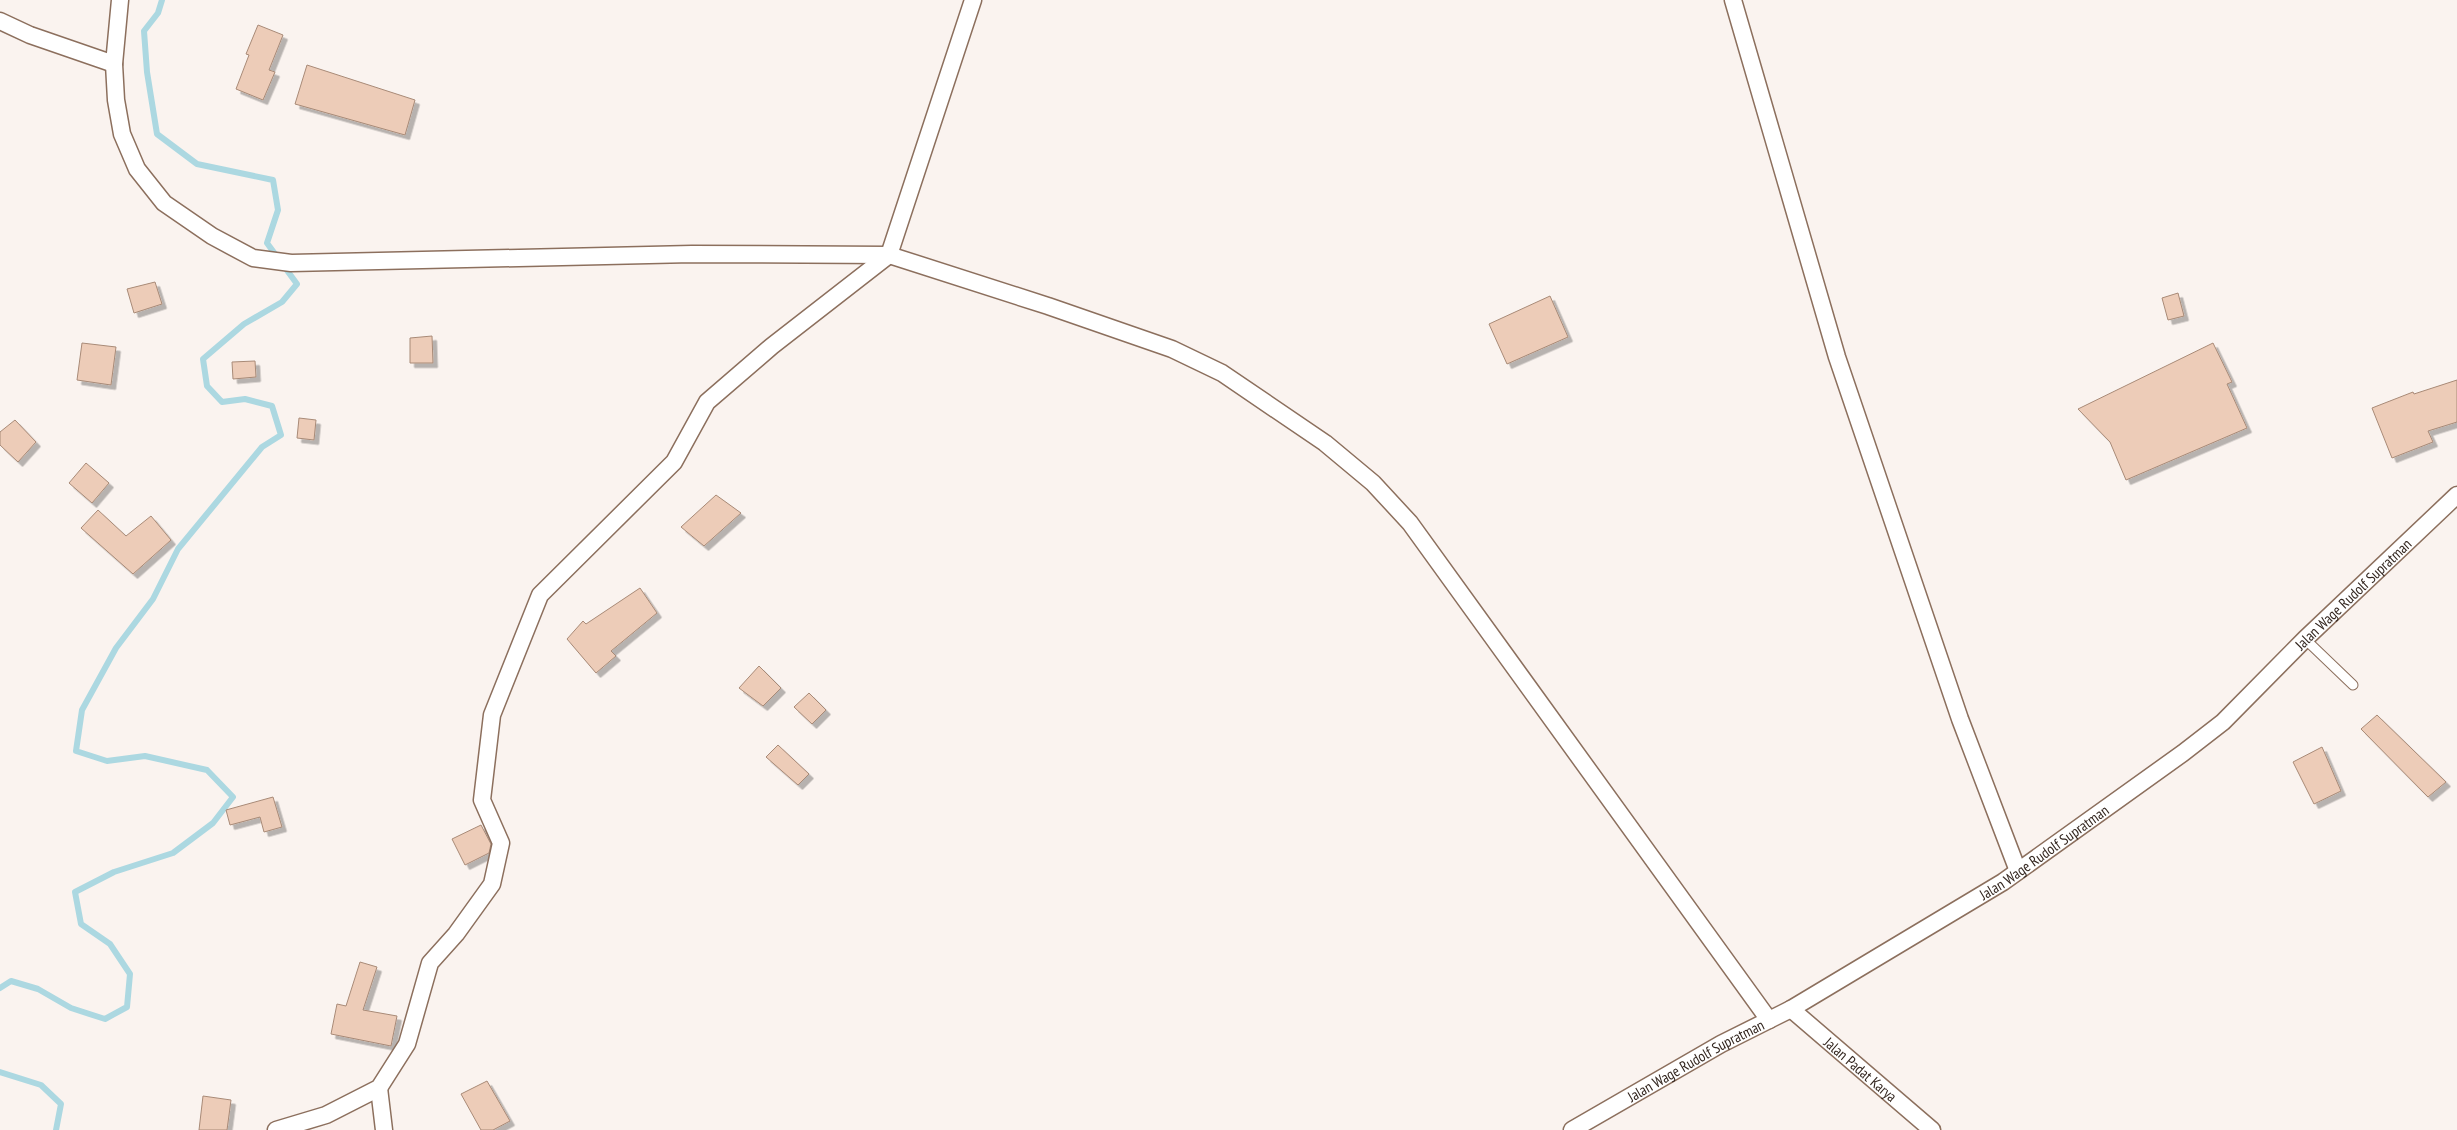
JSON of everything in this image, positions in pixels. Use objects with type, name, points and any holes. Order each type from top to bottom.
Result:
[{"type":"street","points":[[120,0],[114,64],[116,100],[122,134],[137,169],[164,203],[212,236],[253,258],[291,263],[692,254],[889,255],[1048,306],[1172,349],[1222,373],[1272,405],[1325,443],[1372,483],[1410,523],[1769,1020]]},
{"type":"street","points":[[276,1130],[326,1114],[379,1088],[407,1044],[430,963],[456,934],[492,884],[501,843],[482,800],[492,715],[540,595],[674,462],[707,402],[772,346],[889,255],[973,0]]},
{"type":"street","points":[[1733,0],[1837,357],[1960,718],[2018,871]]},
{"type":"street","points":[[0,21],[30,35],[114,64]]},
{"type":"street","name":"Jalan Wage Rudolf Supratman","points":[[1572,1130],[1721,1044],[1791,1009],[2018,871],[2223,722],[2305,639],[2457,495]]},
{"type":"street","name":"Jalan Padat Karya","points":[[1791,1009],[1932,1130]]},
{"type":"street","points":[[379,1088],[384,1130]]},
{"type":"lane","points":[[2305,639],[2353,685]]},
{"type":"building","points":[[258,25],[283,35],[269,70],[275,72],[263,100],[236,89],[249,55],[246,54]]},
{"type":"building","points":[[307,65],[415,100],[405,135],[295,104]]},
{"type":"building","points":[[155,282],[162,304],[134,313],[127,289]]},
{"type":"building","points":[[2178,293],[2184,316],[2168,320],[2162,298]]},
{"type":"building","points":[[1550,296],[1568,337],[1507,364],[1489,324]]},
{"type":"building","points":[[432,336],[433,363],[410,363],[410,338]]},
{"type":"building","points":[[82,343],[116,347],[111,385],[77,380]]},
{"type":"building","points":[[2213,343],[2232,382],[2227,384],[2247,428],[2126,480],[2110,442],[2078,409]]},
{"type":"building","points":[[255,361],[256,377],[233,379],[232,362]]},
{"type":"building","points":[[2457,380],[2457,422],[2428,431],[2433,442],[2392,458],[2372,408],[2413,392],[2414,394]]},
{"type":"building","points":[[299,418],[316,420],[314,440],[297,438]]},
{"type":"building","points":[[15,420],[36,442],[18,462],[0,445],[0,432]]},
{"type":"building","points":[[86,463],[109,483],[92,503],[69,483]]},
{"type":"building","points":[[716,495],[741,513],[704,546],[681,527]]},
{"type":"building","points":[[98,510],[126,536],[151,516],[171,540],[133,574],[81,528]]},
{"type":"building","points":[[640,588],[657,613],[611,651],[616,656],[596,673],[567,639],[583,621],[586,624]]},
{"type":"building","points":[[759,666],[781,688],[763,706],[739,688]]},
{"type":"building","points":[[809,693],[826,710],[812,724],[794,707]]},
{"type":"building","points":[[2377,715],[2446,782],[2428,797],[2361,729]]},
{"type":"building","points":[[778,745],[809,774],[798,785],[766,757]]},
{"type":"building","points":[[2322,747],[2341,791],[2314,804],[2293,762]]},
{"type":"building","points":[[273,797],[282,827],[264,832],[260,817],[230,825],[226,810]]},
{"type":"building","points":[[481,825],[491,844],[489,853],[465,865],[452,839]]},
{"type":"building","points":[[360,962],[377,967],[363,1010],[397,1016],[391,1046],[331,1034],[337,1004],[346,1006]]},
{"type":"building","points":[[487,1081],[510,1121],[493,1130],[481,1130],[461,1094]]},
{"type":"building","points":[[203,1096],[231,1100],[227,1130],[199,1130]]},
{"type":"waterway","points":[[0,988],[11,981],[38,989],[71,1008],[105,1019],[127,1007],[130,974],[110,944],[81,924],[75,892],[114,872],[173,853],[213,823],[233,797],[207,770],[145,756],[107,761],[76,751],[82,710],[116,648],[153,599],[178,549],[262,447],[281,435],[272,406],[245,399],[222,402],[207,386],[203,359],[244,324],[282,302],[297,284],[267,243],[278,210],[273,180],[197,164],[157,134],[147,72],[144,31],[158,13],[162,0]]},
{"type":"waterway","points":[[0,1072],[41,1085],[61,1104],[56,1130]]}]
